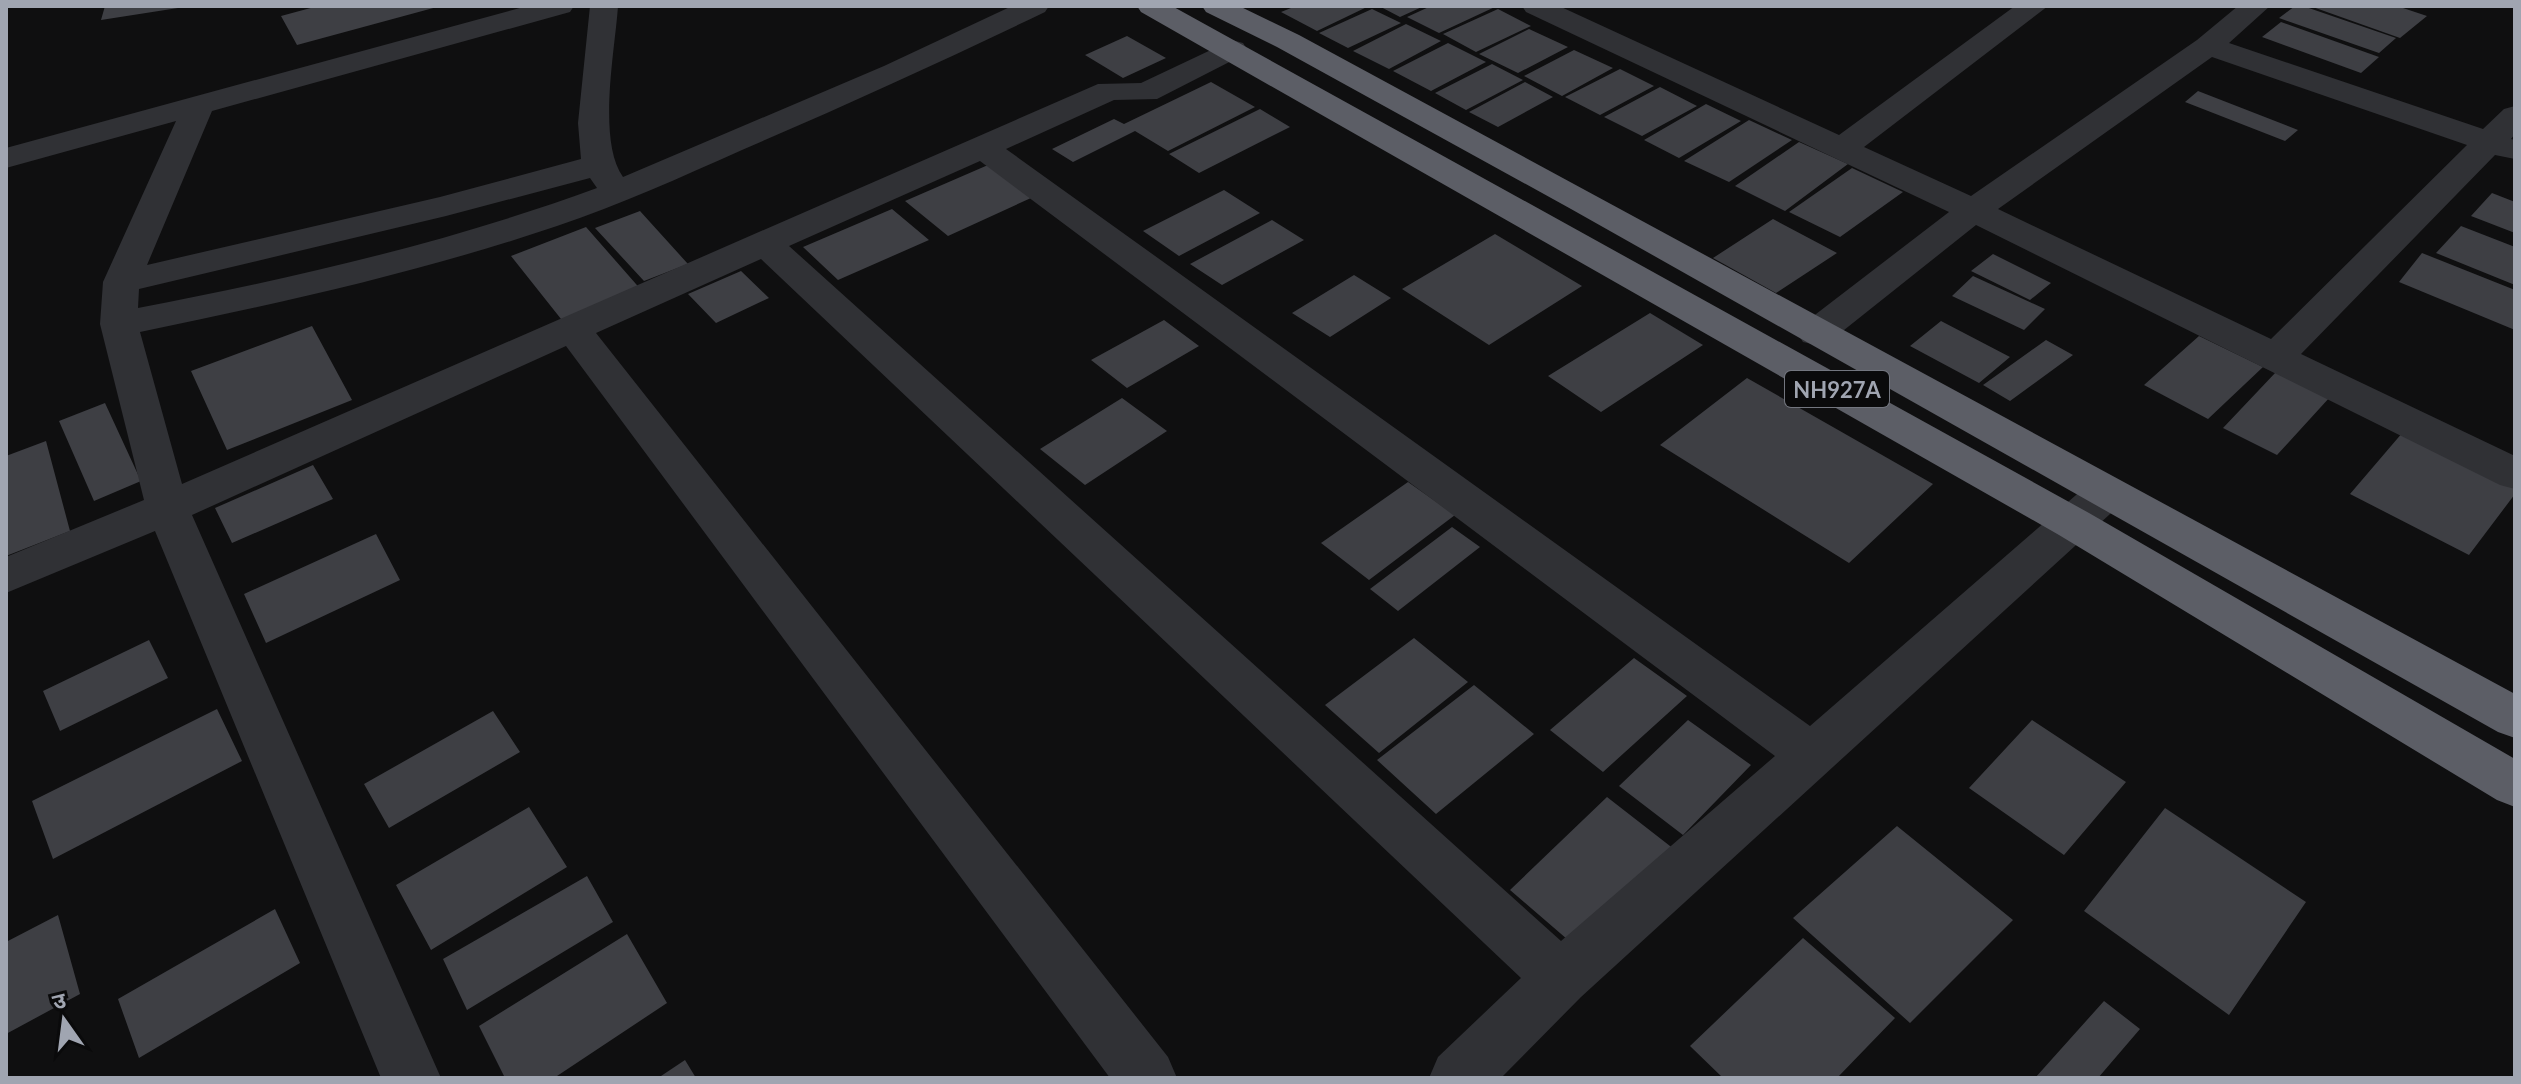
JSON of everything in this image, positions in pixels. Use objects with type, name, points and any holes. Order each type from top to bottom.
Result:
[{"type":"highway","name":"NH927A","points":[[1151,6],[2090,508],[2515,718]]},
{"type":"highway","name":"NH927A","points":[[1216,6],[1344,72],[1816,333],[2515,785]]},
{"type":"street","points":[[604,6],[594,123],[607,179]]},
{"type":"street","points":[[121,282],[446,206],[607,179],[895,72],[1035,6]]},
{"type":"street","points":[[1536,6],[1973,210],[2515,474]]},
{"type":"street","points":[[1842,148],[2034,6]]},
{"type":"street","points":[[1816,333],[1973,210],[2208,46],[2256,6]]},
{"type":"street","points":[[6,158],[542,8]]},
{"type":"street","points":[[2208,46],[2502,146]]},
{"type":"street","points":[[6,576],[167,508],[1109,91],[1146,92],[1232,49]]},
{"type":"street","points":[[199,105],[121,282],[119,324],[167,508],[411,1078]]},
{"type":"street","points":[[2274,359],[2502,146],[2515,116]]},
{"type":"street","points":[[982,147],[1813,756]]},
{"type":"street","points":[[119,324],[260,296],[432,254],[547,218],[607,179]]},
{"type":"street","points":[[765,243],[1561,978]]},
{"type":"street","points":[[573,329],[1147,1078]]},
{"type":"street","points":[[1459,1078],[1561,978],[2090,508]]},
{"type":"building","points":[[105,6],[177,6],[178,8],[101,20]]},
{"type":"building","points":[[318,6],[437,7],[297,45],[281,16]]},
{"type":"building","points":[[1296,6],[1369,6],[1317,31],[1281,12]]},
{"type":"building","points":[[1379,6],[1424,6],[1400,17]]},
{"type":"building","points":[[1431,6],[1497,6],[1439,33],[1407,17]]},
{"type":"building","points":[[2295,6],[2303,6],[2396,38],[2379,53],[2279,18]]},
{"type":"building","points":[[2310,6],[2397,6],[2427,16],[2400,38]]},
{"type":"building","points":[[1372,9],[1401,23],[1348,48],[1319,33]]},
{"type":"building","points":[[1498,9],[1531,26],[1476,52],[1443,34]]},
{"type":"building","points":[[2281,22],[2379,57],[2361,73],[2262,37]]},
{"type":"building","points":[[1406,24],[1441,41],[1389,69],[1353,51]]},
{"type":"building","points":[[1529,29],[1568,47],[1518,73],[1479,54]]},
{"type":"building","points":[[1127,36],[1166,58],[1123,78],[1085,55]]},
{"type":"building","points":[[1448,43],[1486,62],[1431,91],[1393,71]]},
{"type":"building","points":[[1574,50],[1613,68],[1562,96],[1524,76]]},
{"type":"building","points":[[1492,64],[1523,80],[1466,110],[1435,93]]},
{"type":"building","points":[[1620,69],[1654,86],[1600,115],[1565,97]]},
{"type":"building","points":[[1211,82],[1255,107],[1168,151],[1135,131],[1073,162],[1052,149],[1114,119],[1124,124]]},
{"type":"building","points":[[1525,82],[1553,97],[1498,127],[1469,112]]},
{"type":"building","points":[[1660,87],[1697,106],[1642,136],[1604,117]]},
{"type":"building","points":[[2198,91],[2298,130],[2285,141],[2185,102]]},
{"type":"building","points":[[1706,104],[1741,121],[1679,158],[1644,140]]},
{"type":"building","points":[[1260,109],[1290,127],[1199,173],[1169,154]]},
{"type":"building","points":[[1749,120],[1792,140],[1729,182],[1684,161]]},
{"type":"building","points":[[1799,142],[1848,164],[1785,211],[1735,186]]},
{"type":"building","points":[[988,165],[1031,198],[948,236],[905,201]]},
{"type":"building","points":[[1852,168],[1903,192],[1840,237],[1789,212]]},
{"type":"building","points":[[1224,190],[1260,213],[1179,256],[1143,231]]},
{"type":"building","points":[[2492,193],[2515,202],[2515,233],[2471,216]]},
{"type":"building","points":[[892,209],[929,240],[838,280],[803,247]]},
{"type":"building","points":[[640,211],[688,264],[644,281],[595,228]]},
{"type":"building","points":[[1773,219],[1837,253],[1776,293],[1713,258]]},
{"type":"building","points":[[1272,220],[1304,240],[1222,285],[1190,264]]},
{"type":"building","points":[[2461,226],[2515,247],[2515,285],[2436,253]]},
{"type":"building","points":[[586,227],[643,292],[565,324],[511,256]]},
{"type":"building","points":[[1495,234],[1582,286],[1489,345],[1402,289]]},
{"type":"building","points":[[2422,253],[2515,290],[2515,330],[2399,282]]},
{"type":"building","points":[[1993,254],[2051,283],[2030,300],[1971,271]]},
{"type":"building","points":[[741,271],[769,298],[716,323],[688,294]]},
{"type":"building","points":[[1354,275],[1391,298],[1330,337],[1292,313]]},
{"type":"building","points":[[1973,276],[2045,309],[2024,330],[1952,296]]},
{"type":"building","points":[[1650,313],[1703,345],[1601,412],[1548,376]]},
{"type":"building","points":[[1164,320],[1199,346],[1127,388],[1091,360]]},
{"type":"building","points":[[1941,321],[2010,357],[1979,383],[1910,346]]},
{"type":"building","points":[[312,326],[352,400],[227,450],[191,371]]},
{"type":"building","points":[[2199,336],[2263,367],[2208,419],[2144,385]]},
{"type":"building","points":[[2046,340],[2073,355],[2010,401],[1983,385]]},
{"type":"building","points":[[2276,372],[2330,397],[2277,455],[2223,428]]},
{"type":"building","points":[[1747,378],[1933,484],[1849,563],[1660,445]]},
{"type":"building","points":[[1122,398],[1167,431],[1085,485],[1040,449]]},
{"type":"building","points":[[105,403],[141,481],[94,501],[59,421]]},
{"type":"building","points":[[2403,432],[2515,487],[2515,494],[2469,555],[2350,494]]},
{"type":"building","points":[[46,441],[70,531],[6,556],[6,456]]},
{"type":"building","points":[[313,465],[333,499],[232,543],[215,508]]},
{"type":"building","points":[[1408,482],[1455,515],[1369,580],[1321,543]]},
{"type":"building","points":[[1452,527],[1480,547],[1398,611],[1370,589]]},
{"type":"building","points":[[376,534],[400,580],[266,643],[244,594]]},
{"type":"building","points":[[1414,638],[1468,682],[1379,753],[1325,705]]},
{"type":"building","points":[[149,640],[168,678],[60,731],[43,691]]},
{"type":"building","points":[[1634,658],[1687,696],[1603,772],[1550,730]]},
{"type":"building","points":[[1474,685],[1534,734],[1436,814],[1377,760]]},
{"type":"building","points":[[217,709],[242,761],[53,859],[32,801]]},
{"type":"building","points":[[493,711],[520,752],[389,828],[364,784]]},
{"type":"building","points":[[1688,720],[1751,765],[1683,835],[1619,786]]},
{"type":"building","points":[[2032,720],[2126,782],[2064,855],[1969,788]]},
{"type":"building","points":[[1607,797],[1679,853],[1582,952],[1510,890]]},
{"type":"building","points":[[529,807],[567,867],[431,950],[396,885]]},
{"type":"building","points":[[2165,808],[2306,902],[2229,1015],[2084,911]]},
{"type":"building","points":[[1897,826],[2013,920],[1910,1023],[1793,918]]},
{"type":"building","points":[[587,876],[613,922],[467,1010],[443,959]]},
{"type":"building","points":[[275,909],[300,963],[139,1058],[118,999]]},
{"type":"building","points":[[58,915],[80,994],[6,1034],[6,942]]},
{"type":"building","points":[[627,934],[667,1003],[554,1078],[505,1078],[479,1026]]},
{"type":"building","points":[[1803,938],[1895,1018],[1837,1078],[1723,1078],[1690,1046]]},
{"type":"building","points":[[2104,1001],[2140,1029],[2098,1078],[2035,1078]]},
{"type":"building","points":[[685,1060],[696,1078],[658,1078]]}]
